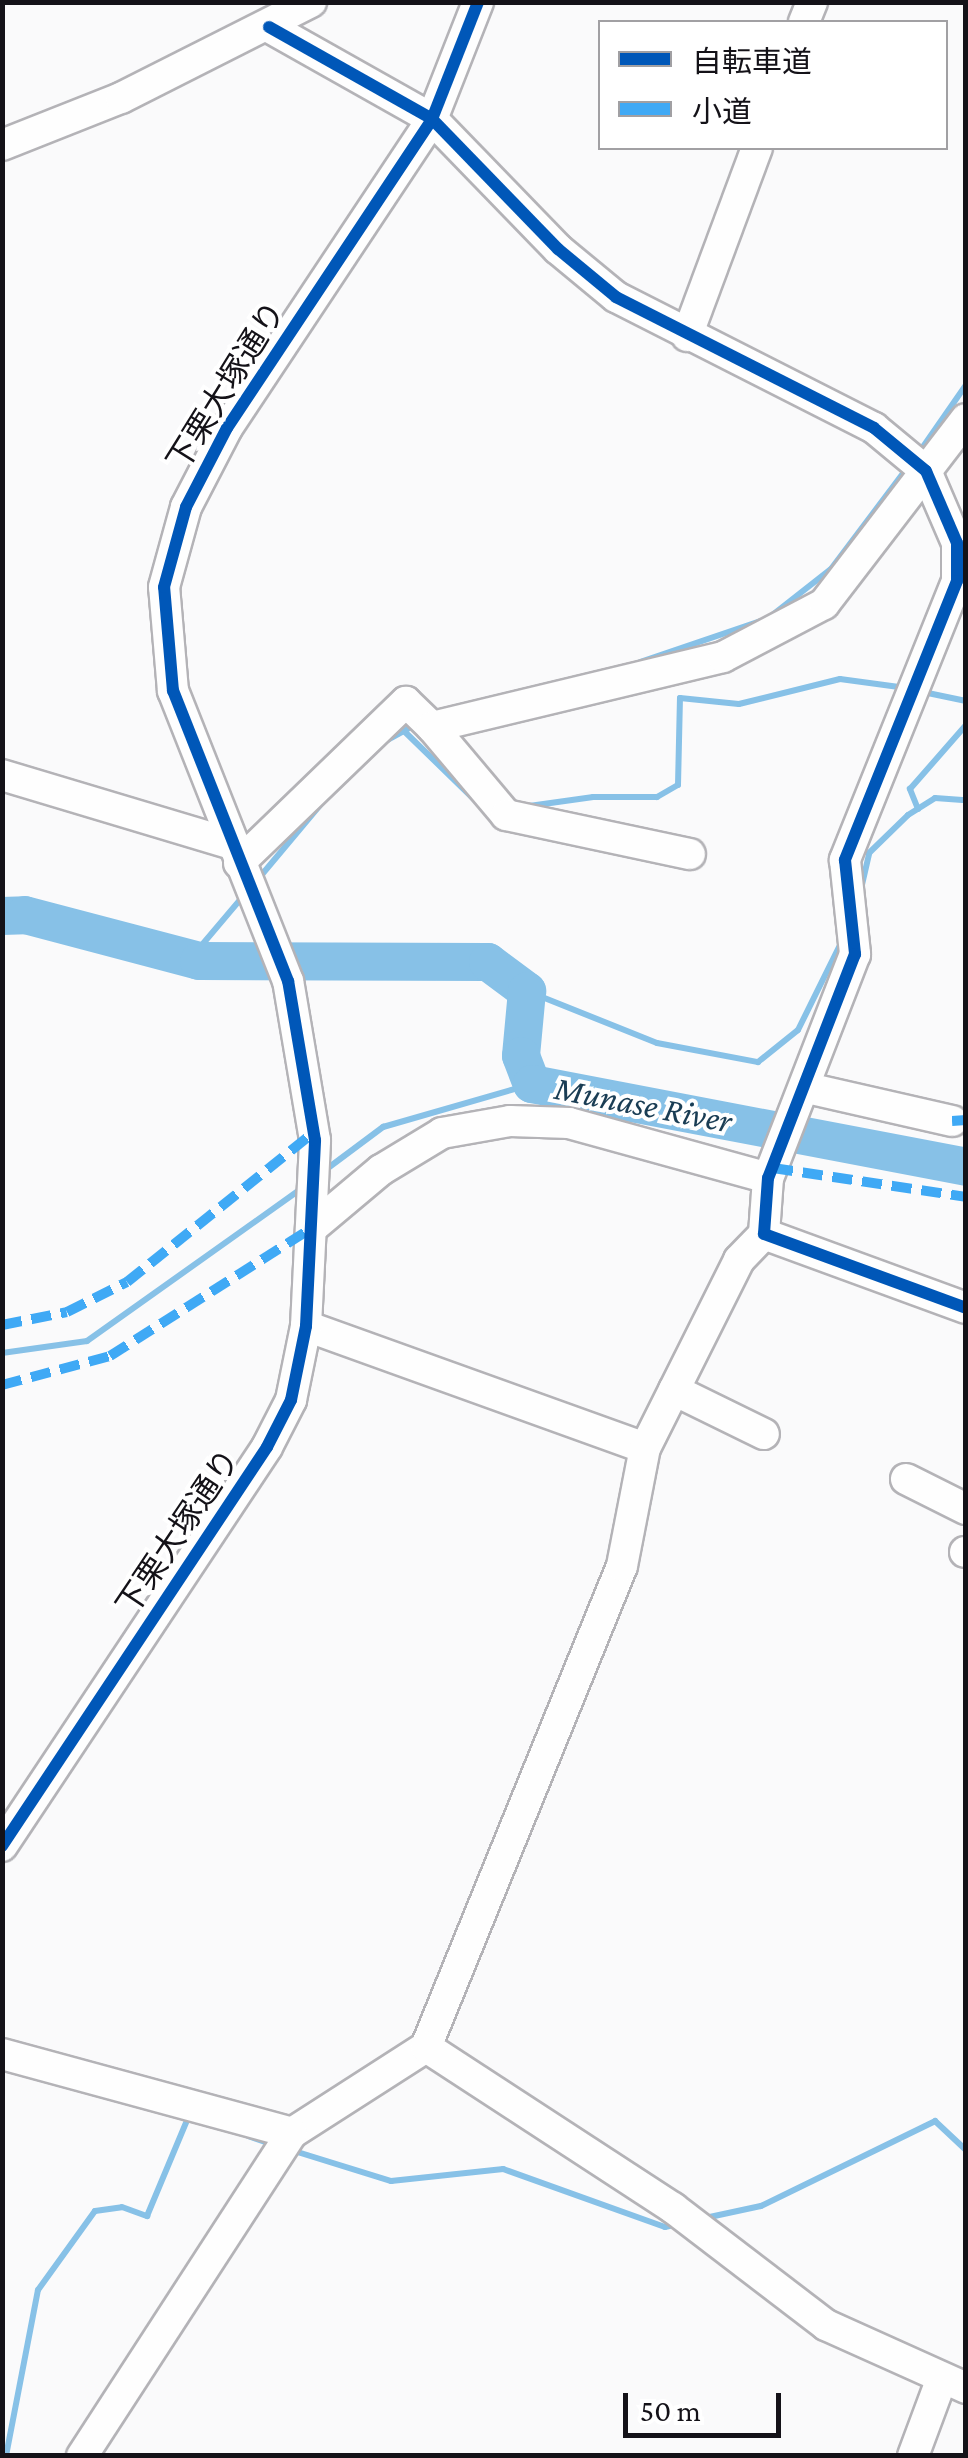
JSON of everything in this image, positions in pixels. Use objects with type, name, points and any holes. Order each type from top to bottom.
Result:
[{"type":"street","points":[[2,144],[269,27],[311,2]]},
{"type":"street","name":"下栗大塚通り","points":[[2,1846],[267,1448],[291,1400],[306,1326],[316,1140],[288,980],[173,690],[164,587],[181,523],[227,428],[432,119],[478,2]]},
{"type":"street","points":[[82,2456],[292,2133],[426,2047],[622,1566],[645,1448],[739,1260],[764,1234],[772,1170],[855,954],[845,860],[957,581],[957,543],[926,471],[874,428],[616,297],[558,249],[432,119],[269,27]]},
{"type":"street","points":[[687,336],[757,150]]},
{"type":"street","points":[[432,727],[723,658],[824,604],[966,419]]},
{"type":"street","points":[[2,775],[237,854],[406,702],[506,814],[690,854]]},
{"type":"street","points":[[804,1094],[952,1121]]},
{"type":"street","points":[[313,1222],[381,1170],[442,1133],[510,1121],[570,1123],[772,1170]]},
{"type":"street","points":[[764,1234],[966,1308]]},
{"type":"street","points":[[306,1326],[645,1448]]},
{"type":"street","points":[[674,1390],[764,1434]]},
{"type":"street","points":[[906,1478],[966,1509]]},
{"type":"street","points":[[426,2047],[673,2208],[826,2324],[954,2383],[913,2456]]},
{"type":"street","points":[[2,2054],[292,2133]]},
{"type":"waterway","points":[[918,454],[966,385]]},
{"type":"waterway","points":[[771,616],[831,569],[907,468]]},
{"type":"waterway","points":[[640,662],[761,621]]},
{"type":"waterway","points":[[522,807],[593,797],[657,797],[678,785],[680,698],[739,704],[840,679],[906,688]]},
{"type":"waterway","points":[[923,692],[966,701]]},
{"type":"waterway","points":[[384,742],[416,724]]},
{"type":"waterway","points":[[918,809],[910,789],[966,725]]},
{"type":"waterway","points":[[404,731],[482,807]]},
{"type":"waterway","points":[[861,889],[869,853],[908,815],[935,798],[966,800]]},
{"type":"waterway","points":[[259,878],[322,803]]},
{"type":"waterway","points":[[190,959],[244,895]]},
{"type":"waterway","name":"Munase River","points":[[2,916],[25,915],[199,961],[488,962],[527,991],[521,1056],[532,1084],[966,1167]]},
{"type":"waterway","points":[[527,991],[657,1043],[758,1062],[798,1030],[841,943]]},
{"type":"waterway","points":[[324,1171],[383,1127],[532,1084]]},
{"type":"waterway","points":[[2,1353],[87,1341],[302,1188]]},
{"type":"waterway","points":[[6,2456],[38,2290],[95,2211],[122,2207],[147,2216],[188,2118]]},
{"type":"waterway","points":[[705,2218],[761,2206],[935,2121],[966,2150]]},
{"type":"waterway","points":[[248,2136],[274,2145]]},
{"type":"waterway","points":[[291,2150],[391,2181],[503,2169],[665,2227],[678,2224]]},
{"type":"marked path","points":[[952,1121],[966,1120]]},
{"type":"marked path","points":[[2,1325],[67,1312],[127,1282],[314,1132]]},
{"type":"marked path","points":[[773,1168],[966,1197]]},
{"type":"marked path","points":[[2,1385],[110,1356],[313,1227]]},
{"type":"cycle path","points":[[2,1846],[267,1447],[291,1400],[306,1326],[315,1140],[288,981],[173,691],[164,587],[186,507],[227,428],[432,119],[478,2]]},
{"type":"cycle path","points":[[269,27],[432,119],[558,249],[616,297],[874,428],[926,471],[957,543],[957,581],[845,860],[855,954],[768,1178],[764,1234],[966,1308]]}]
